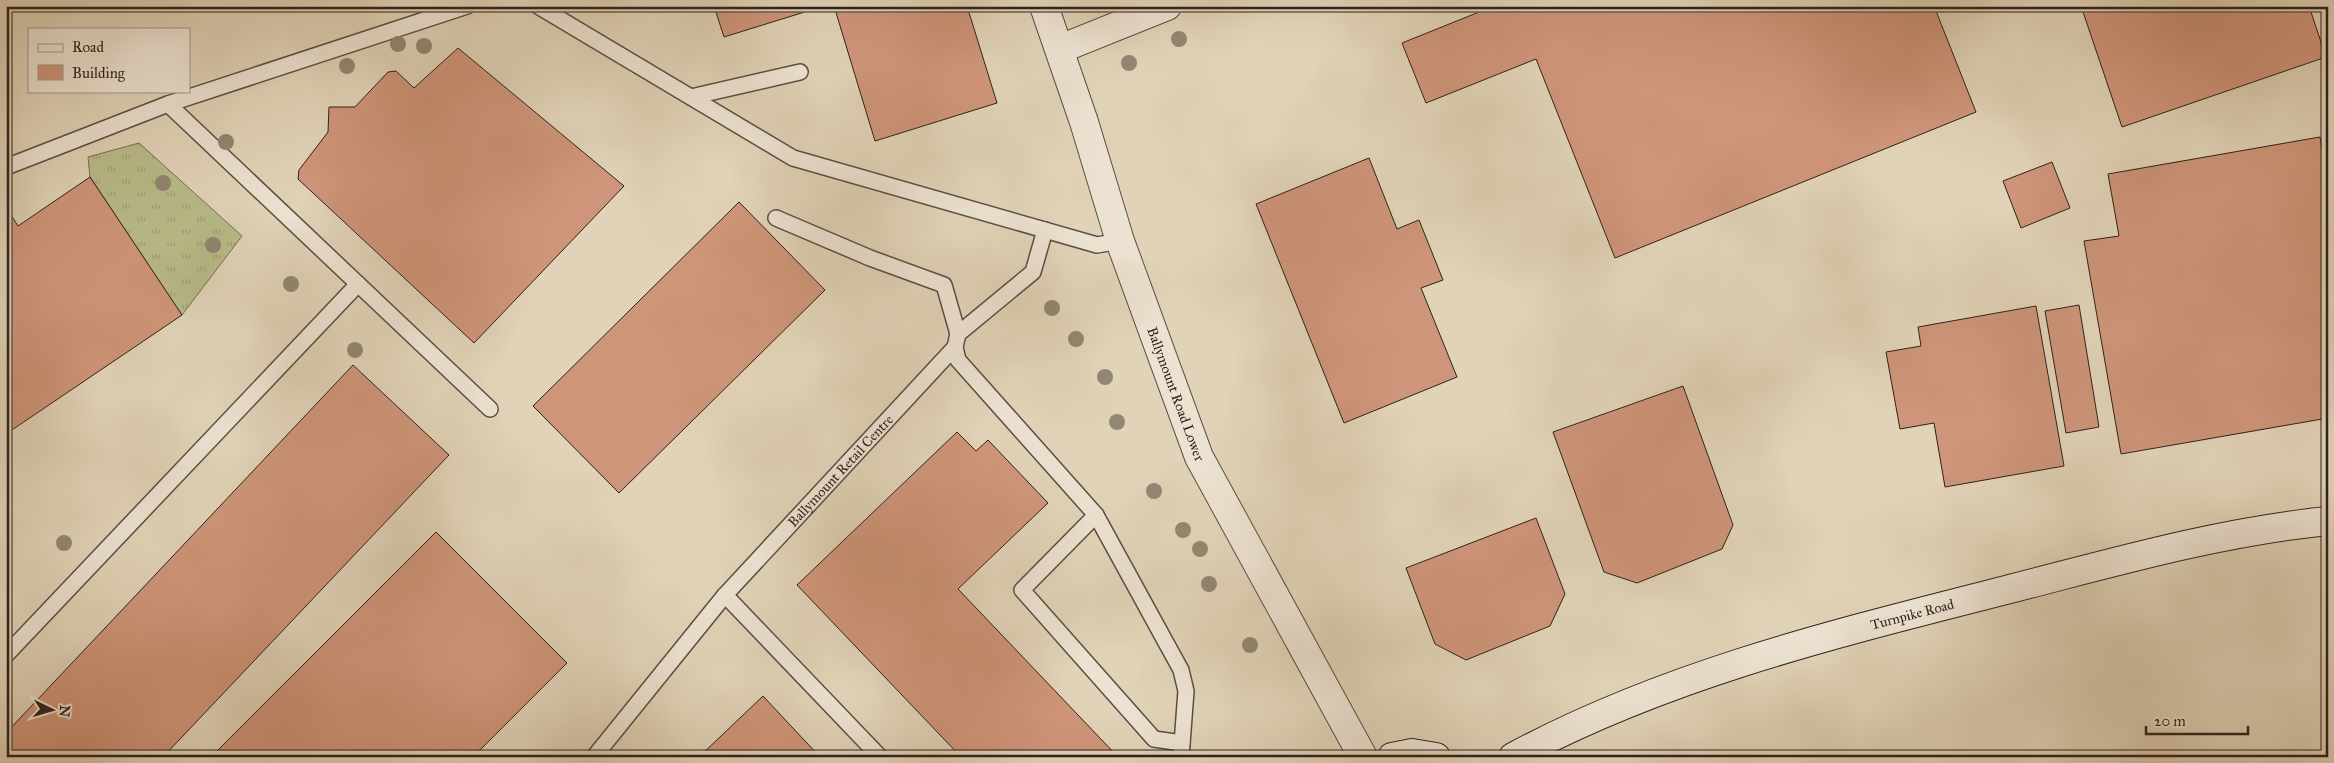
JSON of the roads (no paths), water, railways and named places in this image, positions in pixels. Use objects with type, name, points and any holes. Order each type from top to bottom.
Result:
[{"type":"street","name":"Ballymount Road Lower","points":[[1044,6],[1060,50],[1120,241],[1199,457],[1362,757]]},
{"type":"street","points":[[1060,50],[1166,6]]},
{"type":"street","name":"Turnpike Road","points":[[1513,757],[1568,727],[1682,681],[1842,632],[2165,549],[2292,524],[2328,521]]},
{"type":"street","points":[[1392,757],[1412,753],[1436,757]]},
{"type":"lane","points":[[6,166],[168,104],[467,6]]},
{"type":"lane","points":[[538,6],[792,158],[1097,244],[1120,241]]},
{"type":"lane","points":[[691,97],[800,72]]},
{"type":"lane","points":[[168,104],[490,409]]},
{"type":"lane","points":[[776,218],[870,258],[944,285],[957,341],[958,360],[1096,515],[1181,670],[1186,691],[1181,750],[1154,739],[1022,590],[1096,515]]},
{"type":"lane","name":"Ballymount Retail Centre","points":[[594,757],[725,595],[957,341],[1033,272],[1045,230]]},
{"type":"lane","points":[[6,655],[358,284]]},
{"type":"lane","points":[[725,595],[880,757]]}]
